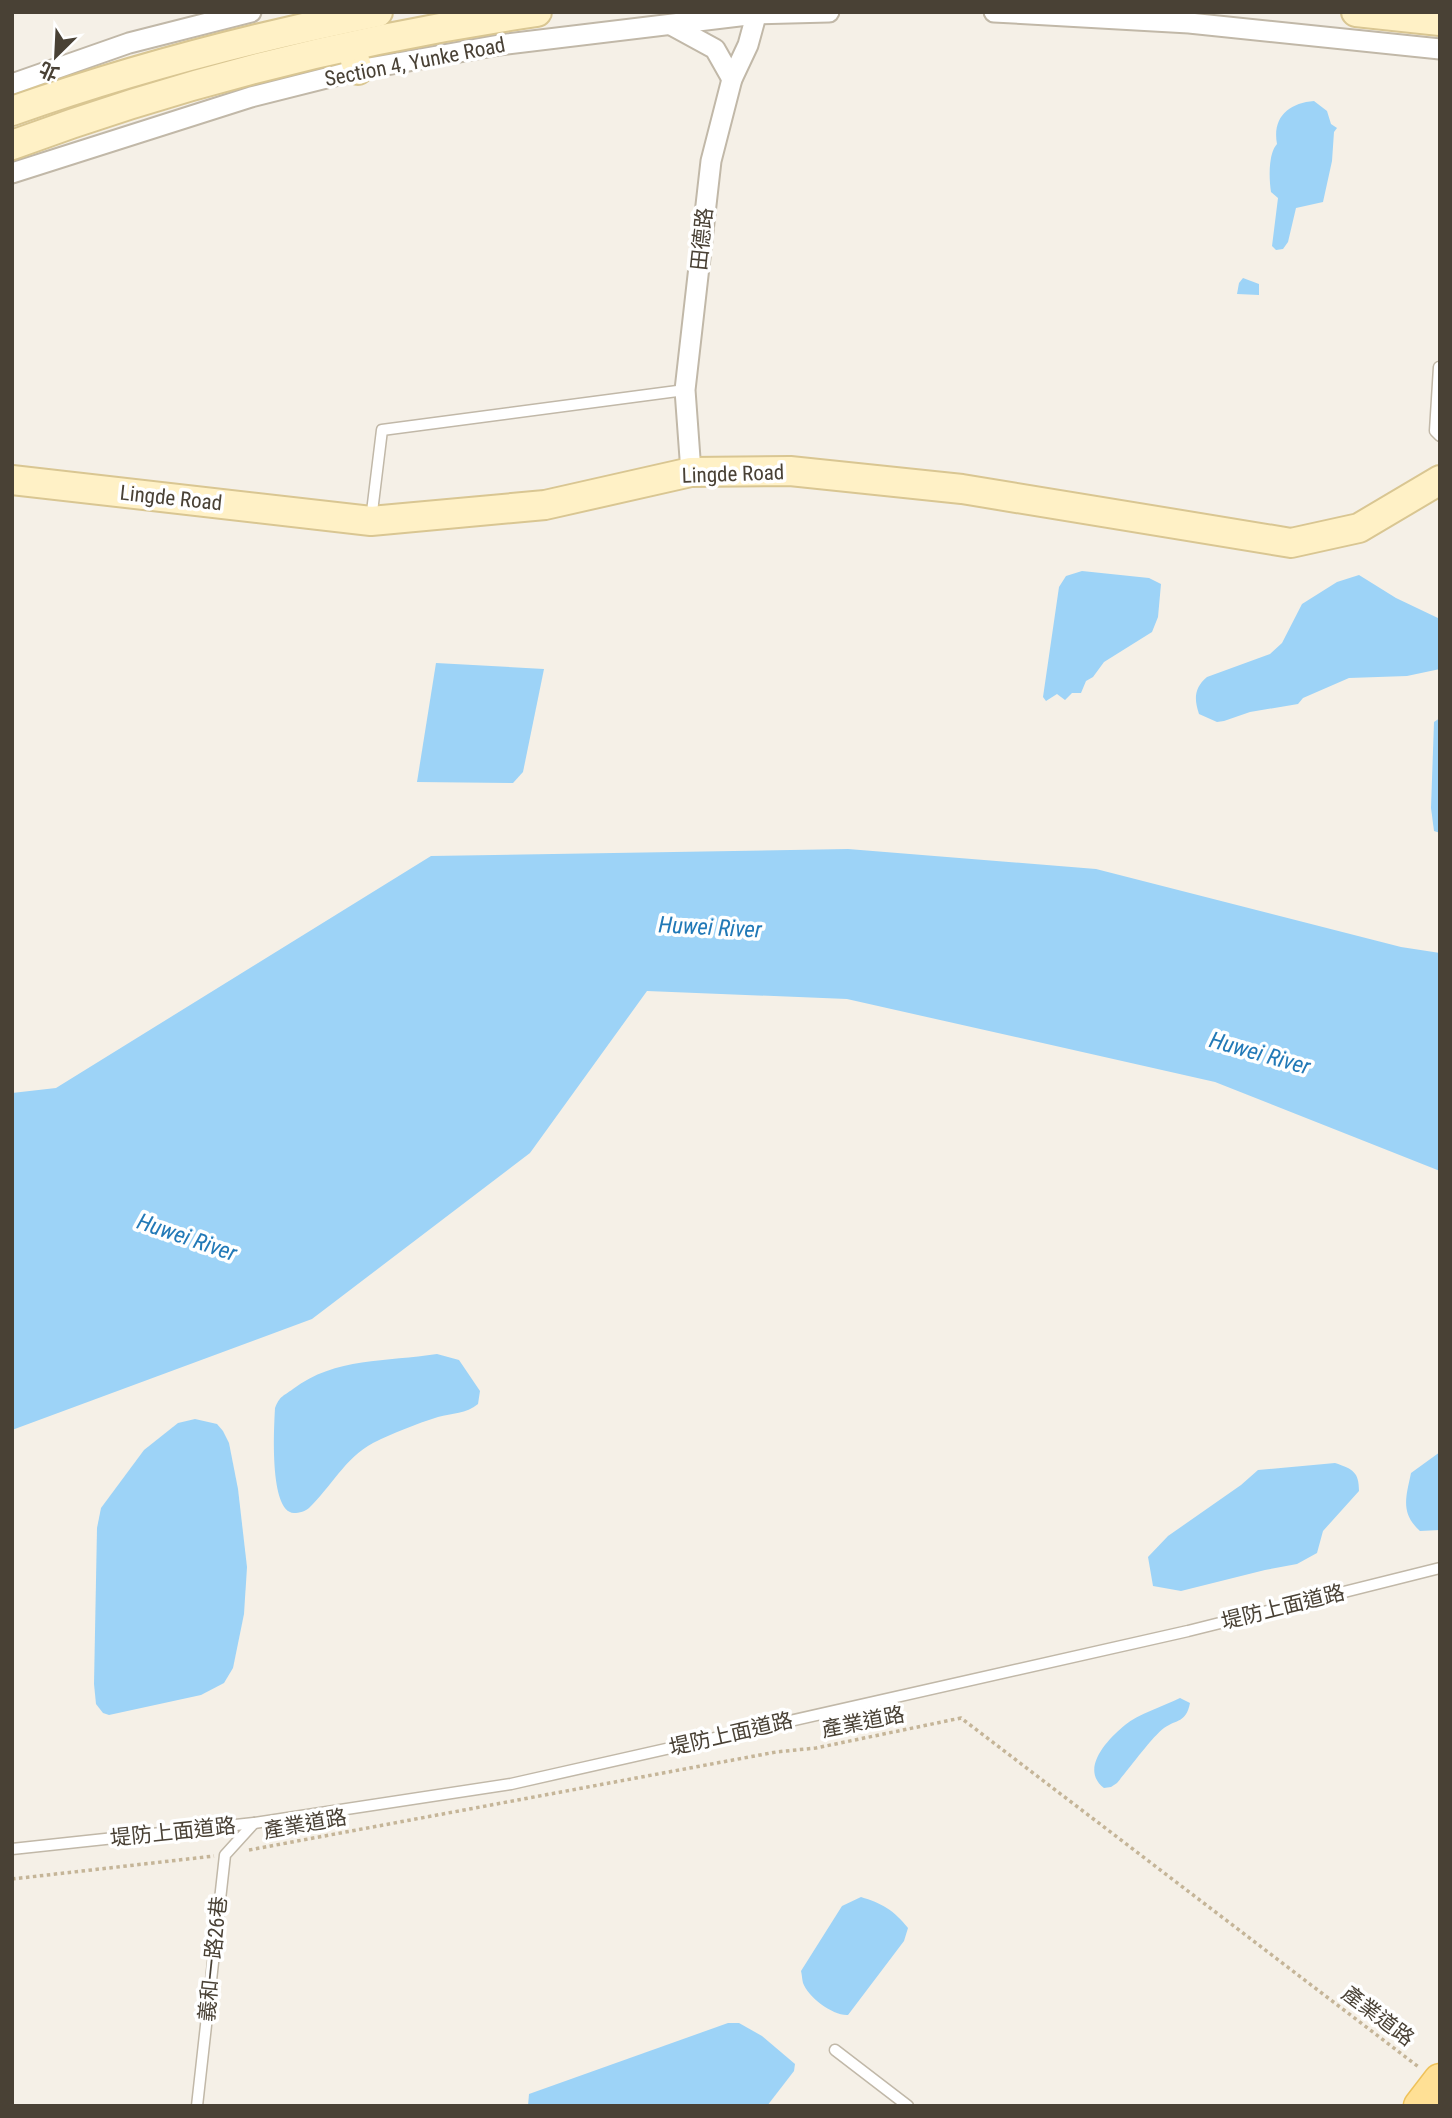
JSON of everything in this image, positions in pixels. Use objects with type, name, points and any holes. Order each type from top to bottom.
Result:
[{"type":"street","points":[[12,84],[128,43],[251,12]]},
{"type":"street","points":[[12,111],[180,58],[377,12]]},
{"type":"street","name":"Section 4, Yunke Road","points":[[12,173],[251,97],[354,58],[537,12]]},
{"type":"street","name":"Section 4, Yunke Road","points":[[12,145],[79,120],[263,66],[499,45],[757,13],[829,12]]},
{"type":"street","points":[[994,12],[1189,23],[1440,49]]},
{"type":"street","points":[[1356,12],[1440,21]]},
{"type":"street","name":"田德路","points":[[691,472],[685,390],[711,160],[732,79],[748,45],[757,13]]},
{"type":"street","points":[[671,25],[715,49],[732,79]]},
{"type":"street","name":"Lingde Road","points":[[12,480],[371,521],[545,505],[691,472],[790,471],[962,489],[1291,543],[1359,528],[1440,480]]},
{"type":"lane","points":[[1439,368],[1435,431],[1440,436]]},
{"type":"lane","points":[[371,521],[382,430],[685,390]]},
{"type":"lane","name":"堤防上面道路","points":[[12,1849],[254,1823],[512,1784],[1175,1634],[1440,1568]]},
{"type":"lane","points":[[225,1854],[254,1823]]},
{"type":"lane","name":"義和一路26巷","points":[[197,2106],[225,1854]]},
{"type":"lane","points":[[835,2050],[908,2106]]},
{"type":"path","name":"產業道路","points":[[12,1879],[225,1854],[776,1752],[816,1748],[961,1718],[1433,2089]]},
{"type":"water","points":[[1314,101],[1327,111],[1331,124],[1337,128],[1334,132],[1332,161],[1323,202],[1296,208],[1288,242],[1283,249],[1276,250],[1272,246],[1278,198],[1271,192],[1270,174],[1272,154],[1277,144],[1277,126],[1290,108]]},
{"type":"water","points":[[1243,278],[1259,284],[1259,295],[1237,294]]},
{"type":"water","points":[[1082,571],[1149,578],[1161,584],[1158,617],[1152,632],[1104,662],[1093,677],[1086,681],[1081,693],[1072,693],[1065,700],[1057,694],[1046,701],[1043,697],[1059,587],[1066,576]]},
{"type":"water","points":[[1359,575],[1396,598],[1440,619],[1440,669],[1407,676],[1349,678],[1303,698],[1298,704],[1250,712],[1224,721],[1217,722],[1199,714],[1196,694],[1207,677],[1270,654],[1282,643],[1302,604],[1337,582]]},
{"type":"water","points":[[436,663],[544,669],[523,772],[513,783],[417,782]]},
{"type":"water","points":[[1440,718],[1440,833],[1434,831],[1431,808],[1434,722]]},
{"type":"water","name":"Huwei River","points":[[848,849],[1096,869],[1401,947],[1440,953],[1440,1171],[1215,1082],[847,999],[647,991],[530,1153],[312,1319],[12,1430],[12,1093],[56,1088],[431,856]]},
{"type":"water","points":[[437,1354],[459,1360],[480,1391],[478,1404],[373,1443],[346,1465],[308,1509],[294,1513],[286,1509],[280,1499],[275,1467],[275,1408],[278,1401],[309,1379],[326,1371],[362,1362]]},
{"type":"water","points":[[195,1419],[217,1424],[223,1431],[229,1443],[238,1489],[247,1567],[244,1614],[233,1668],[224,1683],[201,1695],[109,1715],[103,1713],[96,1704],[94,1684],[97,1528],[101,1508],[144,1450],[178,1423]]},
{"type":"water","points":[[1440,1452],[1440,1530],[1420,1531],[1409,1518],[1407,1511],[1406,1497],[1411,1473]]},
{"type":"water","points":[[1335,1463],[1354,1472],[1359,1491],[1323,1531],[1317,1553],[1297,1564],[1181,1591],[1153,1586],[1148,1557],[1168,1536],[1258,1470]]},
{"type":"water","points":[[1180,1698],[1190,1703],[1186,1714],[1159,1732],[1117,1783],[1104,1788],[1094,1772],[1095,1763],[1104,1746],[1137,1717]]},
{"type":"water","points":[[861,1897],[887,1908],[908,1928],[904,1941],[848,2015],[828,2009],[810,1994],[803,1983],[801,1971],[842,1906]]},
{"type":"water","points":[[728,2023],[739,2023],[762,2036],[795,2064],[794,2071],[767,2106],[528,2106],[529,2094]]}]
